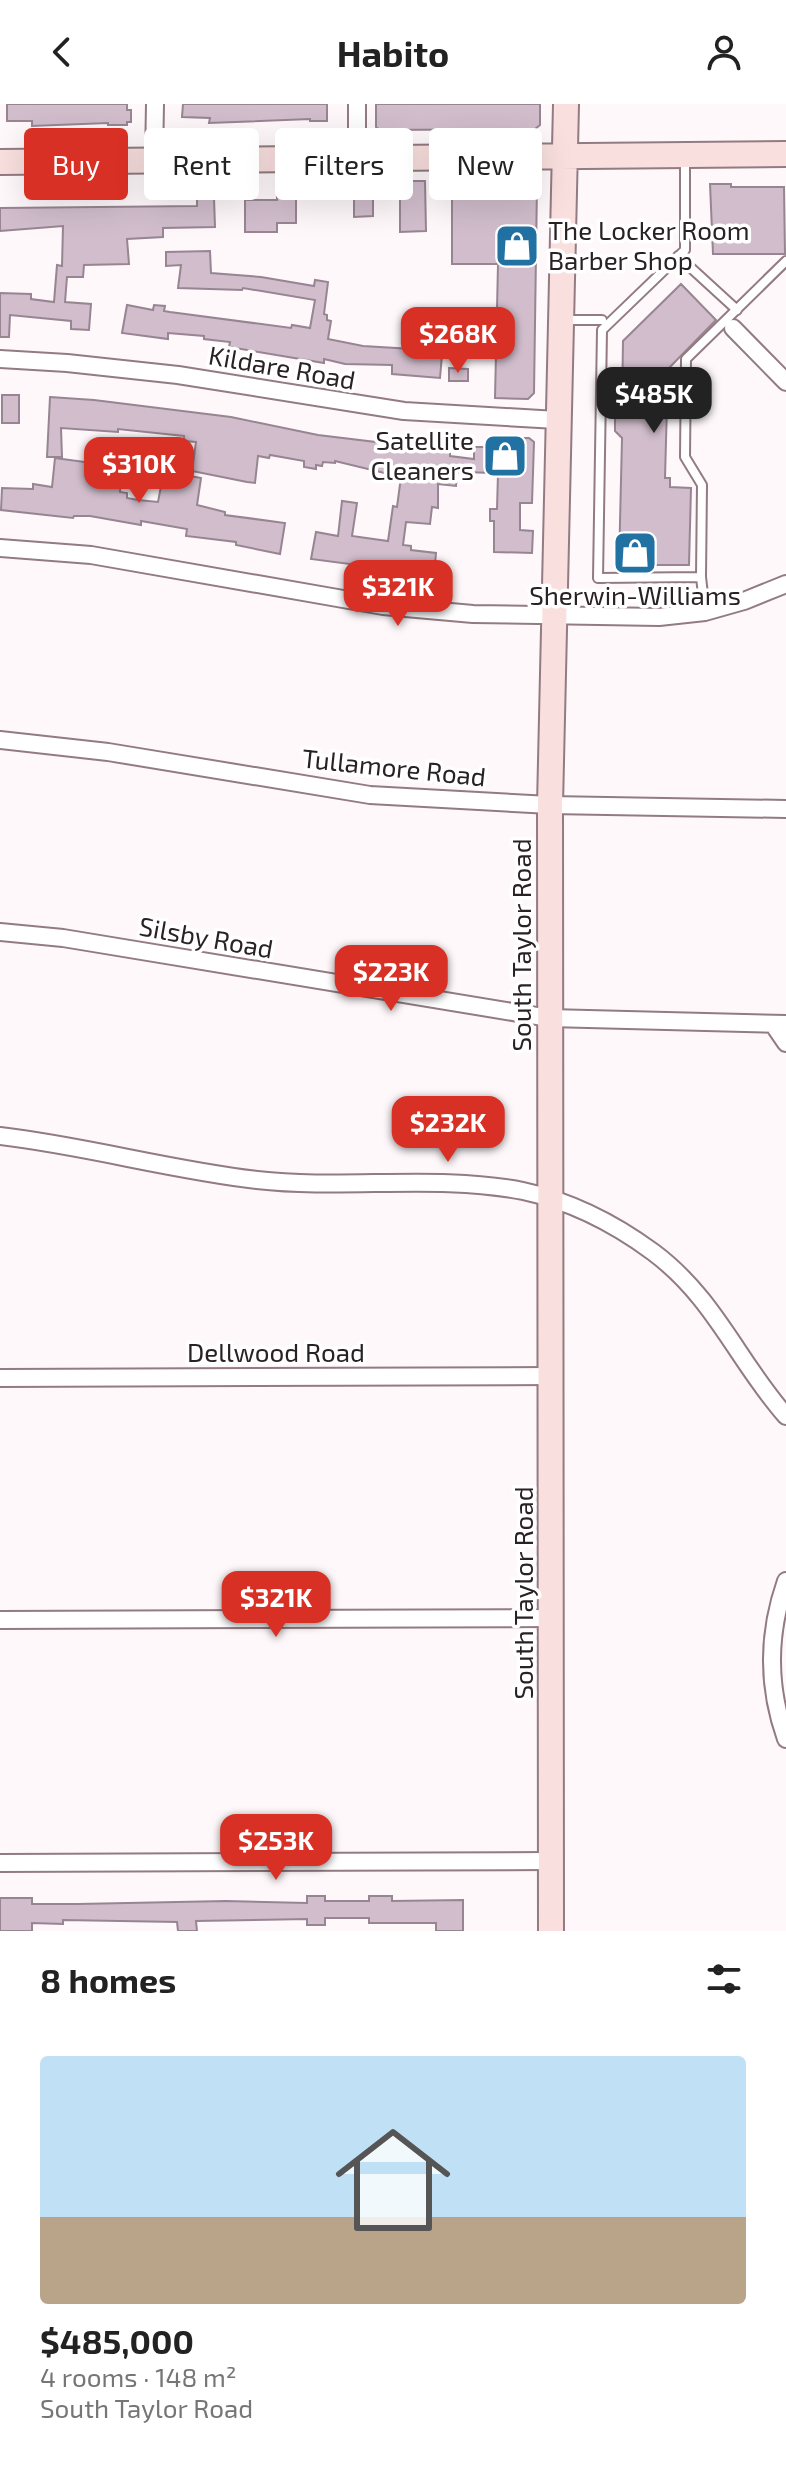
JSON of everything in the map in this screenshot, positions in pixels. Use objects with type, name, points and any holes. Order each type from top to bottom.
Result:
[{"type":"main road","name":"South Taylor Road","points":[[551,1931],[550,805],[566,104]]},
{"type":"main road","points":[[413,157],[786,154]]},
{"type":"main road","points":[[0,162],[144,160]]},
{"type":"street","points":[[155,104],[155,128]]},
{"type":"street","points":[[357,104],[357,128]]},
{"type":"street","points":[[733,328],[786,382]]},
{"type":"street","name":"Kildare Road","points":[[0,359],[178,375],[404,411],[557,420]]},
{"type":"street","points":[[0,548],[134,562],[383,606],[443,612],[659,617],[705,612],[786,584]]},
{"type":"street","name":"Tullamore Road","points":[[0,740],[108,752],[370,795],[550,805],[786,809]]},
{"type":"street","name":"Silsby Road","points":[[0,932],[63,938],[549,1018],[780,1024]]},
{"type":"street","points":[[780,1024],[786,1043]]},
{"type":"street","points":[[0,1136],[252,1180],[311,1184],[470,1184],[551,1198],[628,1235],[686,1281],[716,1315],[786,1416]]},
{"type":"street","name":"Dellwood Road","points":[[0,1378],[552,1376]]},
{"type":"street","points":[[786,1581],[778,1604],[771,1645],[773,1693],[786,1739]]},
{"type":"street","points":[[0,1620],[552,1618]]},
{"type":"street","points":[[0,1863],[551,1861]]},
{"type":"lane","points":[[685,155],[685,250],[602,330],[598,578],[701,577]]},
{"type":"lane","points":[[678,256],[737,310]]},
{"type":"lane","points":[[705,612],[701,577],[702,485],[685,457],[686,359],[786,261]]},
{"type":"lane","points":[[560,320],[602,320]]},
{"type":"building","points":[[7,104],[127,104],[127,110],[131,110],[131,122],[127,125],[32,126],[32,121],[7,121]]},
{"type":"building","points":[[183,104],[327,104],[327,121],[209,123],[210,118],[182,117]]},
{"type":"building","points":[[376,104],[540,104],[540,125],[536,128],[413,130],[376,127]]},
{"type":"building","points":[[413,181],[425,181],[426,231],[400,232],[400,200],[413,200]]},
{"type":"building","points":[[710,184],[784,187],[785,254],[713,254]]},
{"type":"building","points":[[197,200],[214,200],[215,227],[163,228],[163,237],[127,239],[129,264],[84,265],[83,277],[67,277],[65,302],[91,304],[89,330],[71,329],[71,321],[10,315],[9,337],[0,337],[0,293],[31,294],[31,299],[54,302],[57,265],[62,266],[63,226],[0,231],[0,208],[197,206]]},
{"type":"building","points":[[245,200],[296,200],[296,223],[277,223],[277,232],[245,232]]},
{"type":"building","points":[[354,200],[373,200],[373,216],[354,217]]},
{"type":"building","points":[[452,200],[537,200],[534,393],[528,399],[495,398],[498,264],[452,264]]},
{"type":"building","points":[[210,251],[211,273],[314,286],[315,280],[328,282],[324,314],[331,321],[328,339],[442,355],[440,378],[392,374],[392,365],[345,364],[324,359],[324,363],[229,347],[230,342],[204,339],[204,336],[168,333],[168,339],[122,333],[127,305],[153,310],[154,305],[165,306],[164,311],[170,312],[310,328],[315,300],[243,288],[178,288],[181,265],[166,266],[166,252]]},
{"type":"building","points":[[681,284],[716,320],[668,369],[665,478],[670,478],[670,487],[691,488],[689,565],[619,565],[622,438],[615,431],[615,408],[622,405],[623,341]]},
{"type":"building","points":[[449,368],[468,369],[468,381],[449,381]]},
{"type":"building","points":[[2,395],[19,395],[19,423],[2,423]]},
{"type":"building","points":[[50,397],[231,417],[318,435],[450,451],[450,456],[474,459],[474,447],[495,447],[495,438],[529,438],[534,442],[532,503],[520,503],[520,530],[533,531],[532,553],[494,552],[494,521],[490,521],[490,509],[497,509],[498,473],[457,472],[456,486],[438,484],[438,508],[432,507],[430,524],[406,522],[403,545],[411,546],[411,550],[436,553],[434,575],[311,559],[316,532],[338,536],[342,501],[357,503],[352,536],[388,541],[401,477],[335,461],[323,462],[322,466],[316,465],[316,469],[304,467],[304,461],[270,455],[269,458],[258,456],[255,483],[247,482],[192,471],[196,442],[184,441],[184,436],[118,429],[118,432],[61,428],[62,457],[47,457]]},
{"type":"building","points":[[55,458],[122,467],[120,492],[127,493],[127,498],[138,500],[158,502],[164,471],[201,478],[197,505],[225,512],[225,515],[285,523],[280,554],[236,545],[236,542],[186,536],[187,529],[141,521],[141,525],[90,516],[73,518],[1,510],[2,488],[33,489],[33,484],[52,487]]},
{"type":"building","points":[[307,1896],[325,1896],[325,1901],[369,1901],[369,1896],[392,1896],[392,1901],[463,1900],[463,1931],[436,1931],[436,1923],[369,1923],[369,1918],[325,1918],[325,1925],[307,1925],[307,1919],[196,1921],[197,1931],[178,1931],[177,1922],[63,1920],[63,1924],[32,1923],[32,1931],[0,1931],[0,1898],[32,1898],[32,1904],[307,1903]]},
{"type":"place","name":"The Locker Room Barber Shop","points":[[517,246]]},
{"type":"place","name":"Satellite Cleaners","points":[[505,456]]},
{"type":"place","name":"Sherwin-Williams","points":[[635,553]]}]
